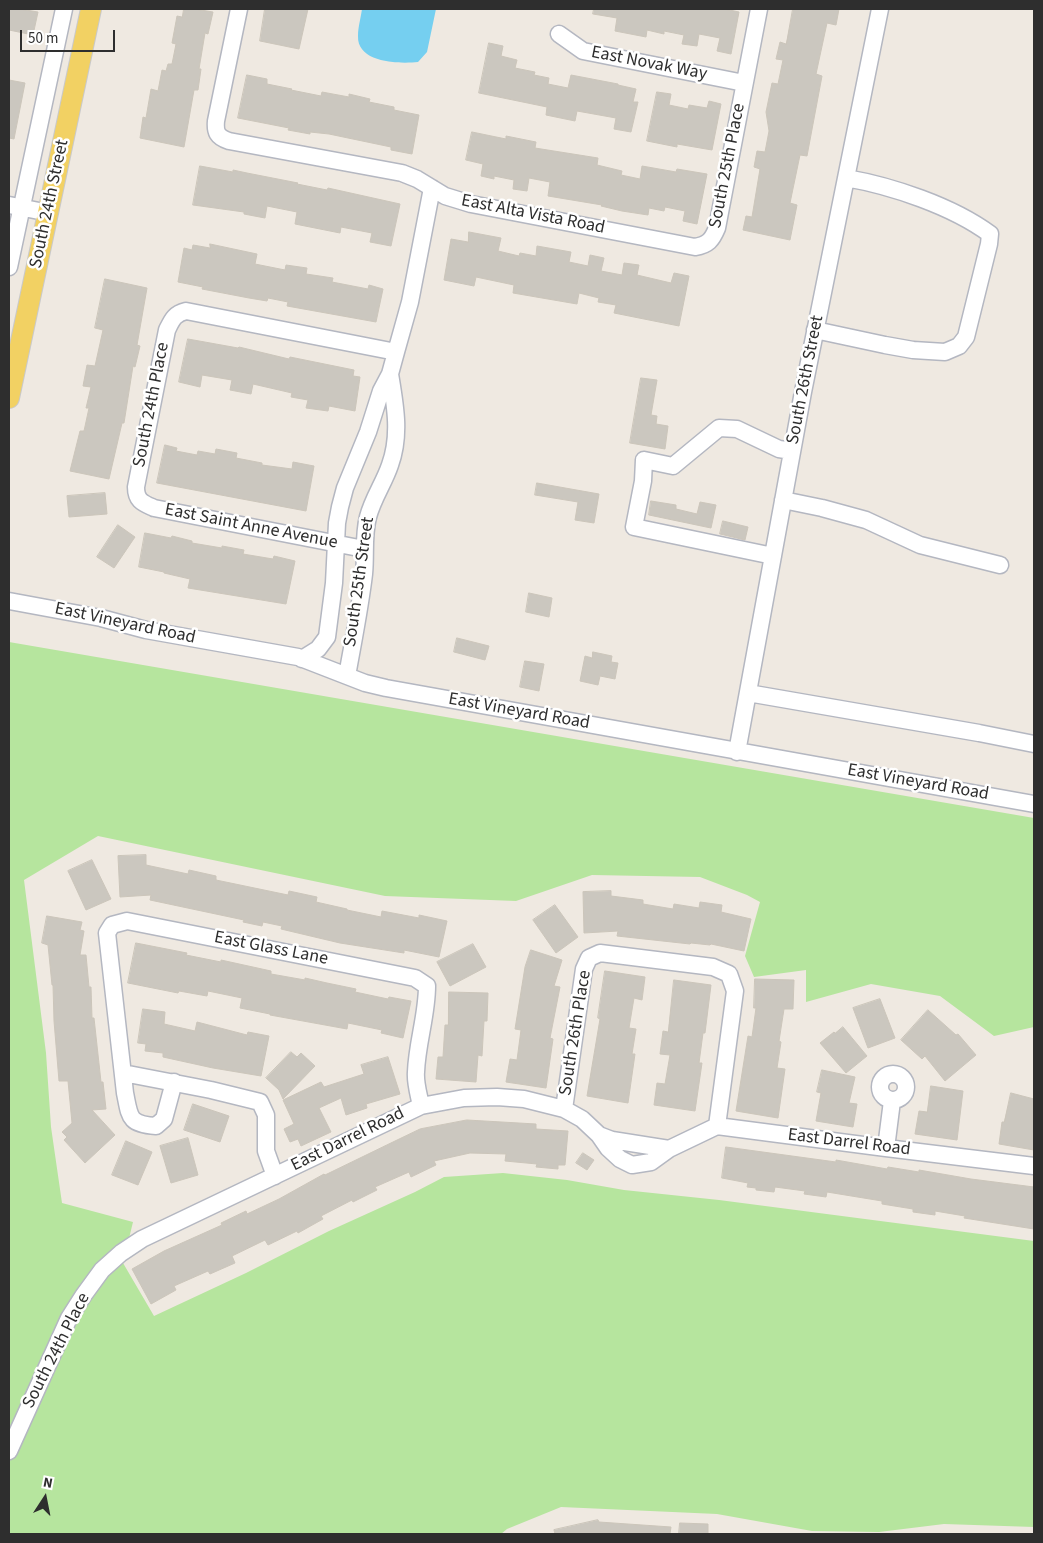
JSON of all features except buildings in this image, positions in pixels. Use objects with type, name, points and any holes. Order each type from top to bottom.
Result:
[{"type":"main road","name":"South 24th Street","points":[[9,398],[91,9]]},
{"type":"street","name":"South 24th Street","points":[[9,267],[15,206],[64,9]]},
{"type":"street","name":"East Alta Vista Road","points":[[239,9],[216,121],[215,130],[220,138],[402,173],[417,179],[445,196],[471,204],[695,247],[705,245]]},
{"type":"street","points":[[744,82],[758,9]]},
{"type":"street","name":"South 26th Street","points":[[737,752],[815,330],[880,9]]},
{"type":"street","name":"East Novak Way","points":[[558,34],[583,51],[744,82]]},
{"type":"street","name":"South 25th Place","points":[[705,245],[712,240],[717,228],[744,82]]},
{"type":"street","points":[[815,330],[859,341],[913,350],[945,352],[959,346],[966,337],[989,244],[990,234],[979,226],[943,208],[910,194],[846,178]]},
{"type":"street","name":"South 25th Street","points":[[302,659],[318,649],[327,637],[334,588],[337,523],[345,488],[368,432],[380,391],[390,374],[410,302],[432,188]]},
{"type":"street","points":[[15,206],[49,213]]},
{"type":"street","name":"South 24th Place","points":[[139,501],[136,495],[136,487],[167,330],[172,319],[179,313],[186,311],[396,352]]},
{"type":"street","name":"South 25th Street","points":[[347,676],[364,573],[364,549],[368,518],[374,499],[390,465],[396,444],[396,420],[390,374]]},
{"type":"street","points":[[773,556],[634,527],[644,460],[673,466],[719,428],[737,429],[779,449],[792,451]]},
{"type":"street","points":[[783,500],[866,520],[920,546],[1000,565]]},
{"type":"street","name":"East Saint Anne Avenue","points":[[139,501],[154,508],[364,549]]},
{"type":"street","points":[[334,588],[361,593]]},
{"type":"street","name":"East Vineyard Road","points":[[9,601],[101,618],[146,630],[302,659],[365,683],[386,688],[1034,804]]},
{"type":"street","points":[[748,693],[1034,744]]},
{"type":"street","name":"East Glass Lane","points":[[123,1072],[107,933],[112,925],[126,921],[415,978],[427,986],[427,999],[416,1074],[421,1106]]},
{"type":"street","name":"South 26th Place","points":[[564,1109],[584,969],[589,958],[600,953],[713,967],[729,974],[735,991],[717,1126]]},
{"type":"street","points":[[123,1072],[132,1120],[142,1125],[156,1126],[164,1119],[174,1082]]},
{"type":"street","name":"East Darrel Road","points":[[123,1072],[246,1097],[260,1102],[266,1115],[266,1151],[275,1176],[421,1106],[464,1098],[497,1097],[524,1100],[564,1109],[582,1119],[599,1136],[612,1140],[669,1149],[717,1126],[1034,1166]]},
{"type":"street","points":[[886,1148],[892,1101]]},
{"type":"street","name":"South 24th Place","points":[[9,1451],[69,1318],[102,1270],[121,1253],[142,1239],[275,1176]]},
{"type":"green space","points":[[9,642],[1034,818],[1034,1027],[994,1036],[940,996],[871,984],[806,1002],[806,970],[754,977],[745,956],[760,902],[700,877],[592,875],[516,901],[385,896],[98,836],[24,880],[46,1053],[51,1127],[62,1203],[133,1222],[123,1263],[154,1316],[444,1177],[503,1173],[1034,1241],[1034,1527],[944,1524],[879,1532],[812,1531],[717,1514],[561,1507],[507,1529],[501,1534],[9,1534]]},
{"type":"water","points":[[362,9],[436,9],[427,52],[418,62],[400,63],[381,60],[364,52],[358,36]]}]
